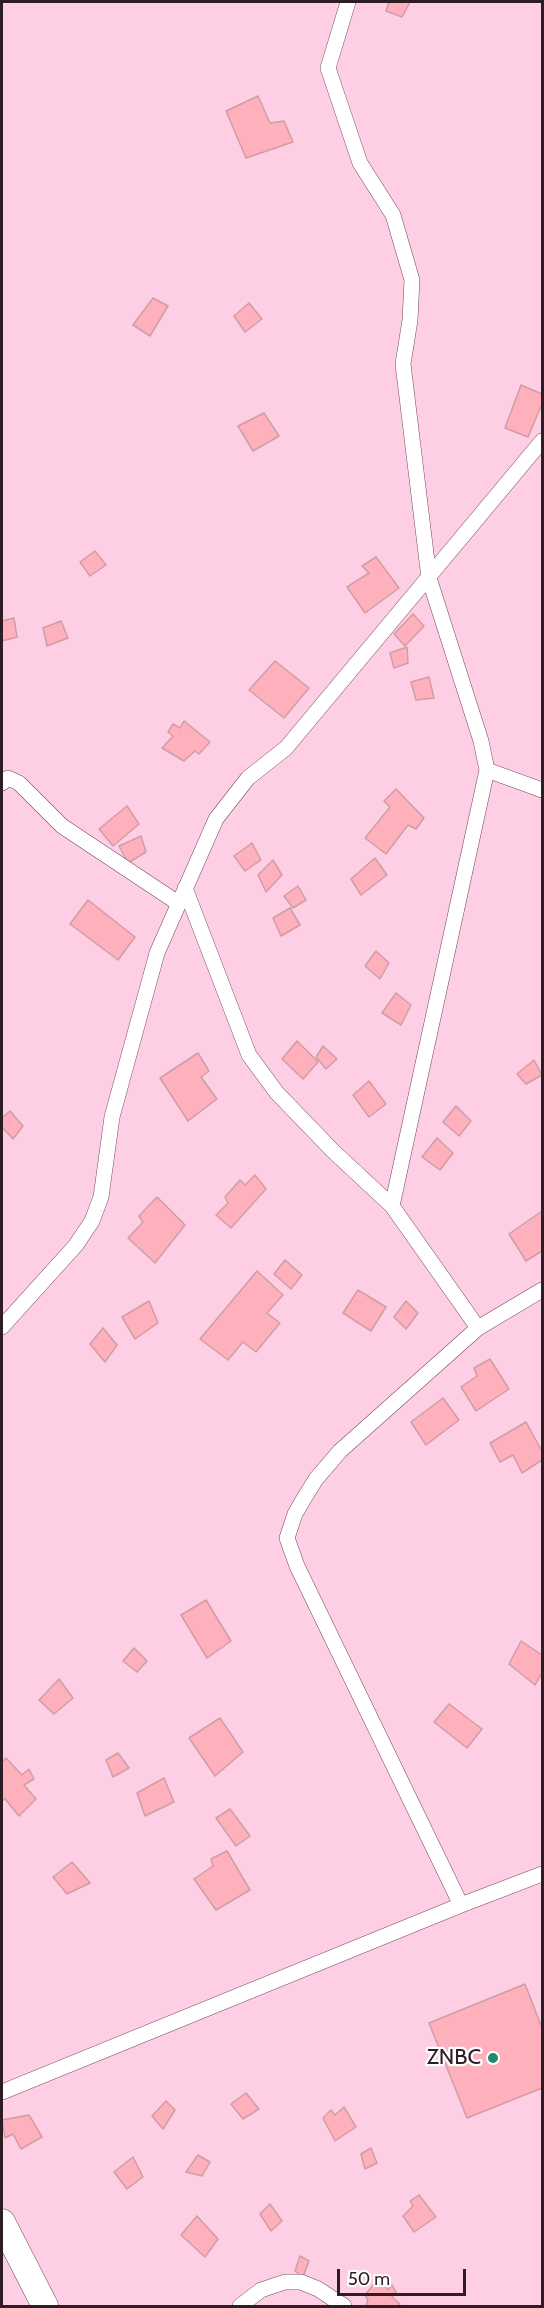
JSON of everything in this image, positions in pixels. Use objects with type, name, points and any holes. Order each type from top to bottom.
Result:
[{"type":"main road","points":[[2,2222],[45,2307]]},
{"type":"street","points":[[348,2],[328,68],[360,163],[393,215],[412,280],[410,320],[403,364],[429,578],[481,741],[487,770],[392,1206]]},
{"type":"street","points":[[2,1327],[76,1245],[92,1221],[101,1197],[112,1117],[157,953],[216,819],[248,778],[286,748],[543,441]]},
{"type":"street","points":[[487,770],[543,790]]},
{"type":"street","points":[[2,783],[8,778],[19,783],[62,826],[178,903]]},
{"type":"street","points":[[185,888],[249,1055],[277,1093],[333,1151],[392,1206],[477,1328]]},
{"type":"street","points":[[461,1905],[297,1566],[287,1538],[295,1514],[303,1500],[316,1479],[340,1450],[477,1328],[543,1290]]},
{"type":"street","points":[[2,2092],[461,1905],[543,1874]]},
{"type":"street","points":[[240,2307],[261,2290],[285,2282],[301,2282],[318,2289],[344,2307]]},
{"type":"building","points":[[389,2],[410,2],[402,17],[386,11]]},
{"type":"building","points":[[258,96],[270,123],[284,121],[293,142],[246,158],[226,111]]},
{"type":"building","points":[[153,298],[168,306],[150,336],[133,325]]},
{"type":"building","points":[[249,303],[262,319],[245,332],[234,316]]},
{"type":"building","points":[[521,385],[542,394],[542,404],[528,437],[505,428]]},
{"type":"building","points":[[264,413],[279,436],[253,451],[238,426]]},
{"type":"building","points":[[95,551],[106,565],[90,576],[80,562]]},
{"type":"building","points":[[376,557],[399,588],[365,613],[347,587],[369,573],[362,566]]},
{"type":"building","points":[[413,614],[424,626],[405,646],[394,634]]},
{"type":"building","points":[[14,618],[17,637],[2,641],[2,621]]},
{"type":"building","points":[[61,621],[68,638],[47,646],[43,628]]},
{"type":"building","points":[[407,647],[408,663],[394,668],[390,653]]},
{"type":"building","points":[[275,661],[309,688],[284,718],[249,690]]},
{"type":"building","points":[[429,677],[434,698],[416,700],[411,682]]},
{"type":"building","points":[[184,721],[210,742],[199,754],[195,751],[184,761],[162,748],[173,736],[168,732],[173,724],[180,728]]},
{"type":"building","points":[[396,789],[424,818],[416,829],[408,825],[386,854],[365,838],[390,807],[384,801]]},
{"type":"building","points":[[127,806],[139,824],[113,846],[99,829]]},
{"type":"building","points":[[141,836],[146,852],[128,863],[119,846]]},
{"type":"building","points":[[252,843],[261,860],[245,871],[234,856]]},
{"type":"building","points":[[375,858],[387,875],[361,895],[351,879]]},
{"type":"building","points":[[273,860],[282,875],[266,892],[258,875]]},
{"type":"building","points":[[298,886],[306,900],[293,908],[284,896]]},
{"type":"building","points":[[88,900],[135,937],[118,960],[70,924]]},
{"type":"building","points":[[290,908],[300,925],[281,936],[273,918]]},
{"type":"building","points":[[376,951],[389,963],[380,979],[365,966]]},
{"type":"building","points":[[396,993],[411,1005],[401,1025],[382,1013]]},
{"type":"building","points":[[297,1041],[318,1062],[303,1079],[282,1059]]},
{"type":"building","points":[[323,1046],[337,1059],[326,1069],[316,1057]]},
{"type":"building","points":[[198,1053],[209,1071],[201,1077],[217,1099],[188,1121],[160,1078]]},
{"type":"building","points":[[534,1060],[542,1075],[526,1084],[517,1074]]},
{"type":"building","points":[[369,1081],[386,1104],[369,1117],[353,1095]]},
{"type":"building","points":[[456,1106],[471,1121],[459,1136],[443,1122]]},
{"type":"building","points":[[10,1111],[23,1126],[13,1139],[2,1127],[2,1118]]},
{"type":"building","points":[[437,1138],[453,1153],[440,1170],[422,1157]]},
{"type":"building","points":[[255,1175],[266,1189],[231,1228],[216,1215],[228,1203],[225,1197],[240,1180],[245,1185]]},
{"type":"building","points":[[157,1197],[185,1225],[155,1263],[128,1238],[143,1222],[139,1216]]},
{"type":"building","points":[[542,1211],[542,1251],[526,1261],[509,1234]]},
{"type":"building","points":[[285,1260],[302,1275],[291,1289],[274,1274]]},
{"type":"building","points":[[257,1271],[283,1295],[267,1313],[280,1323],[256,1352],[243,1342],[228,1360],[200,1339]]},
{"type":"building","points":[[358,1290],[386,1307],[371,1331],[343,1313]]},
{"type":"building","points":[[149,1301],[158,1323],[135,1339],[122,1317]]},
{"type":"building","points":[[406,1301],[418,1313],[406,1329],[394,1317]]},
{"type":"building","points":[[103,1328],[117,1345],[105,1362],[90,1344]]},
{"type":"building","points":[[490,1359],[509,1389],[476,1411],[461,1387],[477,1376],[474,1368]]},
{"type":"building","points":[[443,1398],[459,1420],[426,1445],[411,1422]]},
{"type":"building","points":[[526,1422],[542,1451],[542,1460],[522,1473],[513,1455],[500,1462],[490,1443]]},
{"type":"building","points":[[206,1600],[231,1641],[207,1658],[181,1615]]},
{"type":"building","points":[[521,1641],[542,1655],[542,1673],[535,1685],[509,1664]]},
{"type":"building","points":[[134,1648],[147,1661],[137,1672],[123,1661]]},
{"type":"building","points":[[59,1679],[73,1698],[54,1714],[39,1700]]},
{"type":"building","points":[[449,1704],[482,1729],[467,1748],[434,1722]]},
{"type":"building","points":[[220,1718],[243,1752],[215,1776],[189,1738]]},
{"type":"building","points":[[118,1753],[129,1768],[113,1777],[106,1760]]},
{"type":"building","points":[[6,1758],[22,1775],[29,1769],[34,1779],[24,1785],[36,1799],[19,1816],[5,1799],[2,1801],[2,1762]]},
{"type":"building","points":[[164,1778],[174,1802],[145,1816],[137,1793]]},
{"type":"building","points":[[230,1809],[250,1836],[236,1846],[216,1818]]},
{"type":"building","points":[[227,1851],[250,1890],[216,1910],[194,1879],[213,1866],[211,1859]]},
{"type":"building","points":[[72,1862],[90,1883],[67,1894],[53,1877]]},
{"type":"building","name":"ZNBC","points":[[525,1984],[542,2028],[542,2088],[467,2118],[429,2023]]},
{"type":"building","points":[[246,2093],[259,2109],[243,2119],[231,2104]]},
{"type":"building","points":[[166,2101],[175,2110],[163,2129],[152,2116]]},
{"type":"building","points":[[344,2107],[356,2127],[335,2141],[323,2118],[331,2110],[335,2115]]},
{"type":"building","points":[[29,2115],[42,2137],[21,2149],[13,2134],[5,2138],[2,2120]]},
{"type":"building","points":[[371,2148],[377,2163],[365,2169],[361,2154]]},
{"type":"building","points":[[198,2155],[210,2162],[202,2176],[186,2172]]},
{"type":"building","points":[[133,2157],[143,2177],[127,2189],[114,2172]]},
{"type":"building","points":[[419,2195],[436,2217],[414,2232],[403,2216],[413,2206],[410,2201]]},
{"type":"building","points":[[270,2204],[282,2221],[271,2231],[260,2214]]},
{"type":"building","points":[[197,2216],[218,2239],[205,2257],[181,2235]]},
{"type":"building","points":[[300,2256],[309,2261],[303,2277],[295,2271]]},
{"type":"building","points":[[378,2279],[388,2290],[392,2285],[396,2292],[392,2297],[400,2304],[398,2306],[366,2305],[368,2300],[365,2295]]},
{"type":"place","name":"ZNBC","points":[[493,2058]]}]
